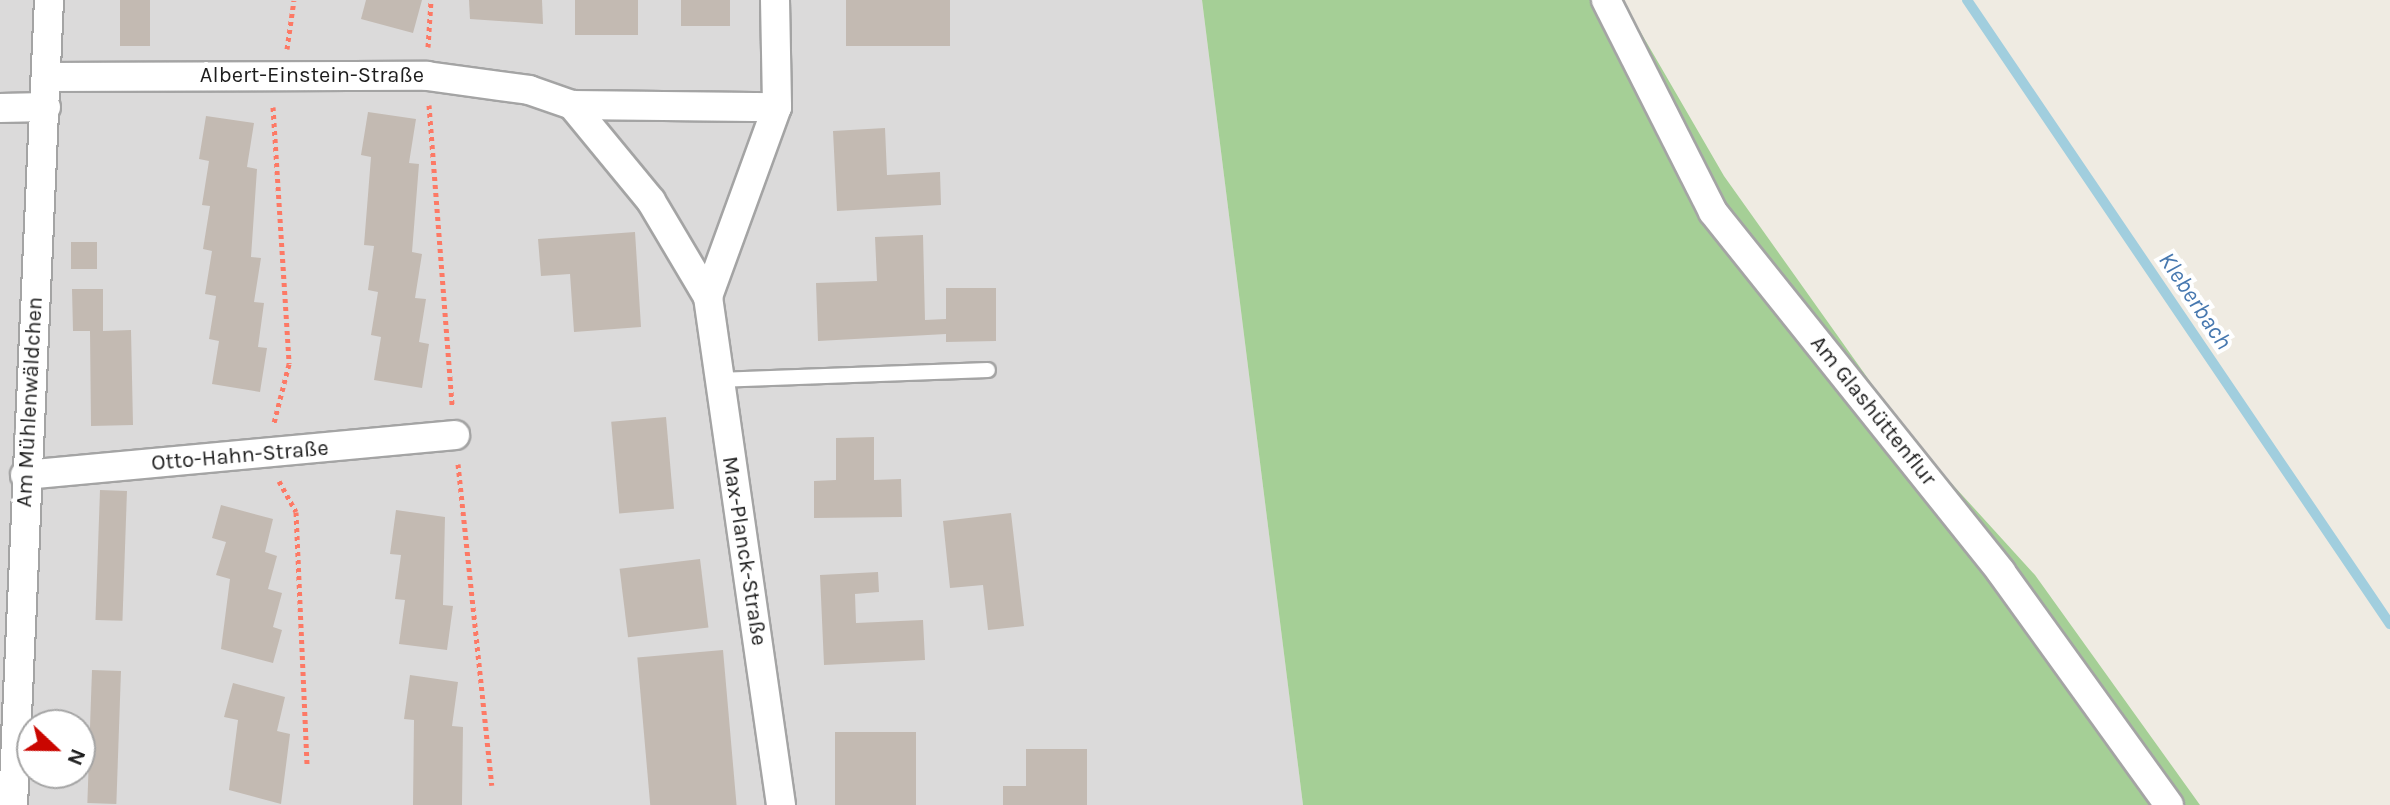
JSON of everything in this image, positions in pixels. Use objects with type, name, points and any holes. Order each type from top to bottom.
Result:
[{"type":"street","name":"Am Mühlenwäldchen","points":[[9,789],[46,107],[49,0]]},
{"type":"street","name":"Max-Planck-Straße","points":[[708,297],[777,107],[775,0]]},
{"type":"street","name":"Am Glashüttenflur","points":[[1606,0],[1713,212],[2001,572],[2169,805]]},
{"type":"street","name":"Albert-Einstein-Straße","points":[[47,77],[277,73],[427,76],[529,90],[572,105]]},
{"type":"street","name":"Max-Planck-Straße","points":[[572,105],[651,201],[708,297],[716,380],[781,805]]},
{"type":"street","points":[[572,105],[777,107]]},
{"type":"street","points":[[0,108],[46,107]]},
{"type":"street","name":"Otto-Hahn-Straße","points":[[25,475],[266,455],[455,435]]},
{"type":"lane","points":[[716,380],[988,370]]},
{"type":"path","points":[[294,0],[277,73],[289,364],[266,455],[296,512],[307,767]]},
{"type":"path","points":[[431,0],[427,76],[455,435],[492,785]]},
{"type":"shaded area","points":[[0,0],[1202,0],[1303,805],[0,805]]},
{"type":"green space","points":[[1202,0],[1622,0],[1724,176],[1911,439],[2035,575],[2200,805],[1303,805]]},
{"type":"building","points":[[120,0],[150,0],[150,46],[120,46]]},
{"type":"building","points":[[366,0],[422,0],[413,33],[361,19]]},
{"type":"building","points":[[469,0],[542,0],[543,24],[470,19]]},
{"type":"building","points":[[575,0],[638,0],[638,35],[575,35]]},
{"type":"building","points":[[681,0],[730,0],[730,26],[681,26]]},
{"type":"building","points":[[846,0],[950,0],[950,46],[846,46]]},
{"type":"building","points":[[368,112],[416,119],[409,163],[419,164],[412,252],[422,254],[415,298],[426,299],[419,342],[429,344],[422,388],[374,380],[381,337],[371,335],[378,292],[368,290],[374,246],[364,245],[371,157],[361,155]]},
{"type":"building","points":[[206,116],[254,123],[247,167],[257,169],[251,257],[261,258],[254,302],[264,303],[258,347],[267,348],[260,392],[212,384],[219,341],[209,339],[216,296],[205,294],[212,251],[203,249],[210,206],[202,205],[209,161],[199,159]]},
{"type":"building","points":[[885,128],[887,175],[940,172],[941,205],[837,211],[833,131]]},
{"type":"building","points":[[635,232],[641,327],[574,332],[570,274],[541,276],[538,239]]},
{"type":"building","points":[[923,235],[925,320],[946,319],[946,288],[996,288],[996,341],[946,342],[946,334],[818,341],[816,283],[877,281],[875,237]]},
{"type":"building","points":[[71,242],[97,242],[97,269],[71,269]]},
{"type":"building","points":[[72,289],[103,289],[103,331],[131,330],[133,425],[91,426],[90,331],[73,331]]},
{"type":"building","points":[[666,417],[674,509],[619,513],[611,422]]},
{"type":"building","points":[[874,437],[874,480],[901,479],[902,517],[814,518],[814,481],[836,480],[836,438]]},
{"type":"building","points":[[100,490],[127,491],[122,621],[95,620]]},
{"type":"building","points":[[221,505],[273,519],[265,552],[277,556],[268,589],[282,593],[273,627],[282,630],[273,663],[221,649],[230,579],[216,575],[226,542],[212,538]]},
{"type":"building","points":[[396,510],[445,517],[443,605],[453,606],[447,650],[399,644],[405,600],[395,599],[401,555],[390,554]]},
{"type":"building","points":[[1011,513],[1024,626],[988,630],[983,585],[950,588],[943,521]]},
{"type":"building","points":[[700,559],[708,627],[628,637],[620,569]]},
{"type":"building","points":[[878,572],[879,592],[855,594],[856,623],[923,620],[925,660],[824,665],[820,575]]},
{"type":"building","points":[[723,650],[737,805],[650,805],[637,657]]},
{"type":"building","points":[[92,670],[121,671],[116,804],[87,803],[88,789],[96,789],[96,709],[91,709]]},
{"type":"building","points":[[410,675],[458,682],[452,726],[463,727],[462,805],[413,805],[414,720],[404,719]]},
{"type":"building","points":[[233,683],[285,697],[277,731],[290,734],[281,804],[229,790],[238,720],[224,717]]},
{"type":"building","points":[[835,732],[916,732],[916,805],[835,805]]},
{"type":"building","points":[[1026,749],[1087,749],[1087,805],[1003,805],[1003,786],[1026,786]]},
{"type":"waterway","name":"Kleberbach","points":[[1967,0],[2390,624]]}]
